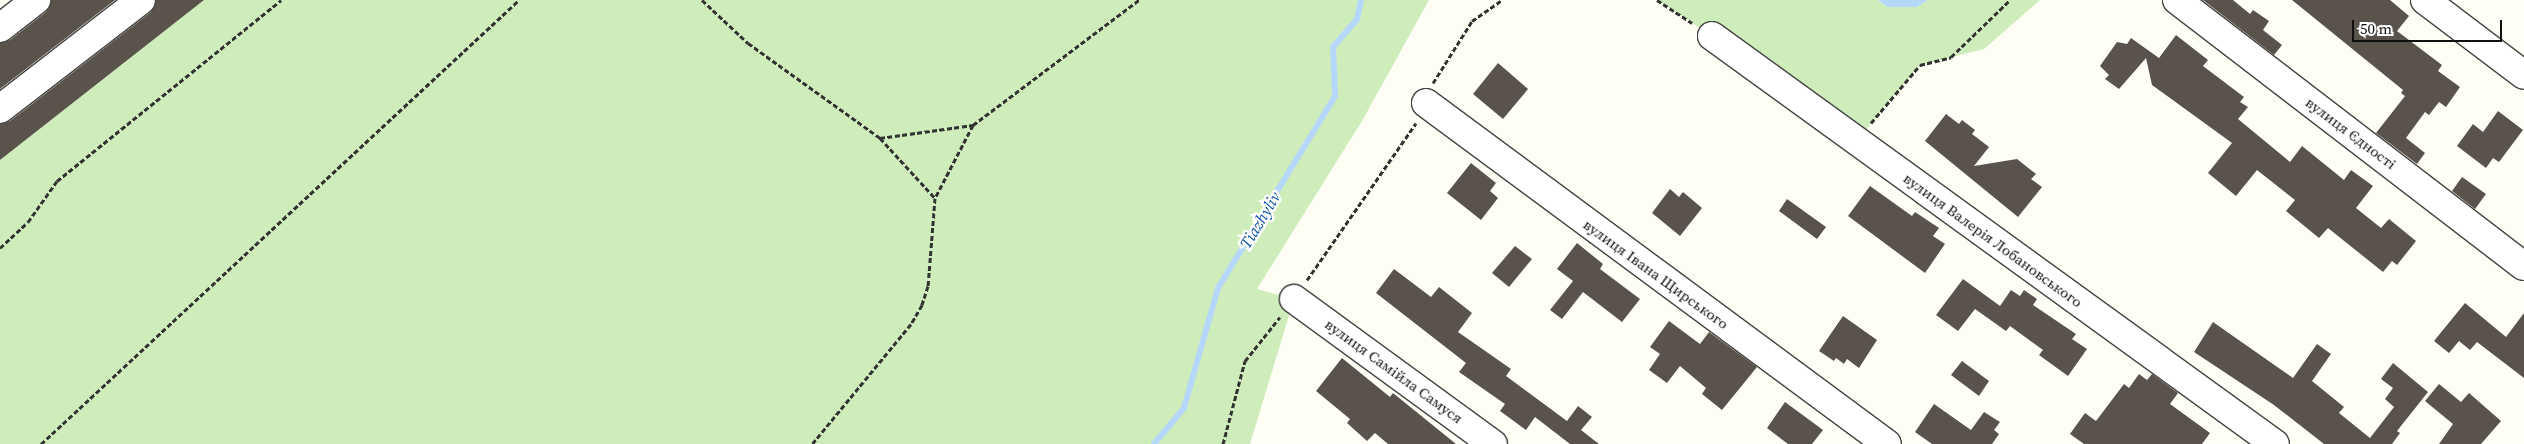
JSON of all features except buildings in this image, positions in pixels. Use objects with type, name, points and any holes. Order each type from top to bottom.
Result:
[{"type":"street","points":[[0,28],[36,0]]},
{"type":"street","points":[[0,109],[141,0]]},
{"type":"street","name":"вулиця Єдності","points":[[2177,0],[2524,266]]},
{"type":"street","points":[[2425,0],[2524,75]]},
{"type":"street","name":"вулиця Валерія Лобановського","points":[[1712,36],[2275,444]]},
{"type":"street","name":"вулиця Івана Щирського","points":[[1426,103],[1887,444]]},
{"type":"street","name":"вулиця Самійла Самуся","points":[[1294,299],[1493,444]]},
{"type":"path","points":[[0,248],[28,222],[57,181],[281,0]]},
{"type":"path","points":[[40,444],[519,0]]},
{"type":"path","points":[[702,0],[748,43],[880,138],[935,198]]},
{"type":"path","points":[[812,444],[911,324],[922,305],[928,286],[935,198],[973,125],[1139,0]]},
{"type":"path","points":[[1223,444],[1245,361],[1294,299],[1421,115],[1435,78],[1472,21],[1502,0]]},
{"type":"path","points":[[1657,0],[1712,36]]},
{"type":"path","points":[[1856,142],[1920,65],[1951,56],[2010,0]]},
{"type":"path","points":[[880,138],[973,125]]},
{"type":"green space","points":[[204,0],[1429,0],[1362,121],[1257,289],[1294,299],[1250,444],[0,444],[0,160]]},
{"type":"green space","points":[[1657,0],[1878,0],[1887,7],[1917,7],[1928,0],[2040,0],[1984,49],[1920,65],[1856,142],[1712,36]]},
{"type":"water","points":[[1878,0],[1928,0],[1917,7],[1887,7]]},
{"type":"waterway","name":"Tiazhyliv","points":[[1154,444],[1184,408],[1218,288],[1335,96],[1333,47],[1357,19],[1361,0]]}]
